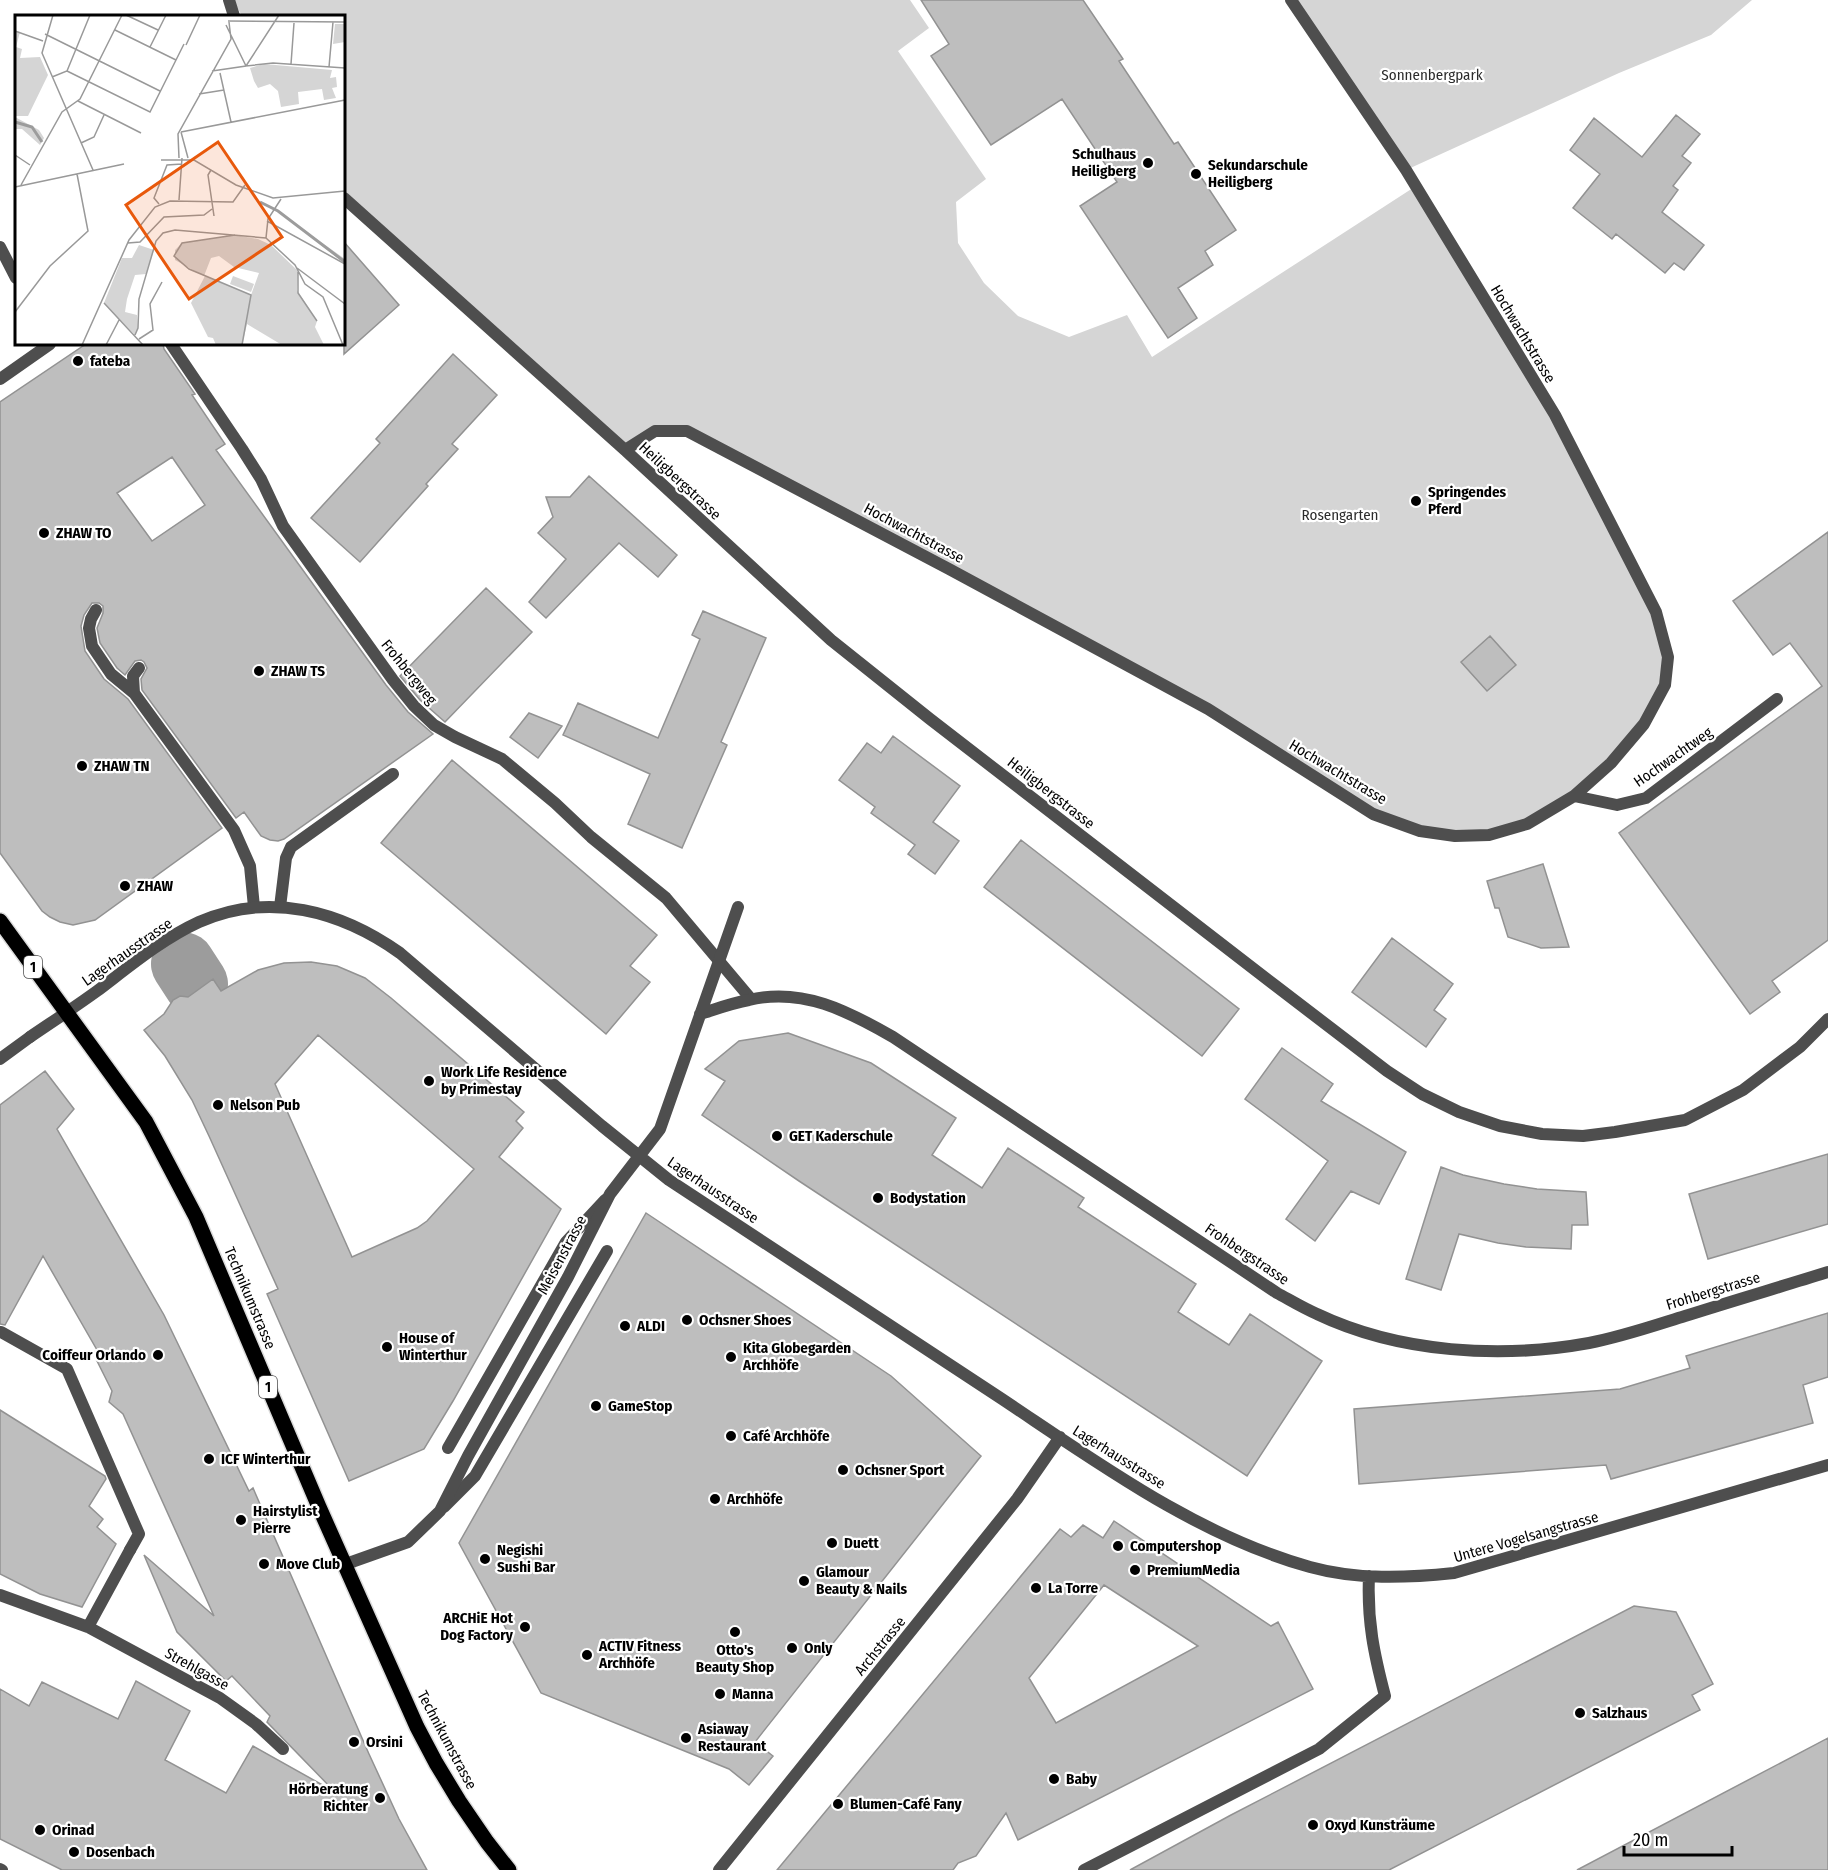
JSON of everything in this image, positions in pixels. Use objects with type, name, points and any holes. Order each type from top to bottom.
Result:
[{"type":"main road","name":"Technikumstrasse","points":[[0,921],[146,1122],[196,1217],[315,1496],[400,1688],[436,1763],[487,1842],[509,1870]]},
{"type":"street","points":[[229,0],[234,15]]},
{"type":"street","name":"Hochwachtstrasse","points":[[625,450],[655,431],[687,432],[950,569],[1197,704],[1373,814],[1420,831],[1455,836],[1489,835],[1527,824],[1574,796],[1611,763],[1644,724],[1665,685],[1668,657],[1656,612],[1555,415],[1406,170],[1291,0]]},
{"type":"street","name":"Heiligbergstrasse","points":[[345,199],[625,450],[831,639],[930,719],[1387,1071],[1422,1094],[1459,1112],[1500,1126],[1542,1134],[1583,1136],[1685,1120],[1743,1090],[1800,1047],[1828,1020]]},
{"type":"street","points":[[0,247],[15,276]]},
{"type":"street","points":[[0,380],[49,345]]},
{"type":"street","name":"Frohbergweg","points":[[172,345],[242,448],[261,479],[283,526],[414,706],[434,725],[502,759],[555,803],[591,837],[666,898],[751,999]]},
{"type":"street","points":[[96,610],[89,628],[92,646],[111,674],[134,693],[239,838],[250,866],[254,907]]},
{"type":"street","points":[[134,693],[133,676],[139,668]]},
{"type":"street","name":"Hochwachtweg","points":[[1574,796],[1617,805],[1646,798],[1778,699]]},
{"type":"street","points":[[280,907],[287,855],[291,847],[393,774]]},
{"type":"street","name":"Lagerhausstrasse","points":[[0,1059],[137,959],[198,923],[234,910],[254,907],[280,907],[326,915],[369,932],[400,953],[669,1180],[1106,1468],[1192,1519],[1250,1547],[1312,1568],[1369,1576]]},
{"type":"street","name":"Meisenstrasse","points":[[346,1564],[408,1542],[440,1511],[468,1456],[568,1277],[610,1194],[660,1130],[738,907]]},
{"type":"street","name":"Frohbergstrasse","points":[[700,1014],[751,999],[789,996],[834,1006],[869,1023],[903,1044],[1277,1293],[1318,1315],[1386,1338],[1444,1349],[1473,1351],[1500,1352],[1560,1347],[1619,1336],[1828,1272]]},
{"type":"street","points":[[448,1448],[566,1242],[610,1194]]},
{"type":"street","points":[[440,1511],[475,1476],[607,1251]]},
{"type":"street","points":[[1,1332],[67,1369],[139,1534],[88,1627]]},
{"type":"street","name":"Archstrasse","points":[[719,1870],[1017,1499],[1060,1437]]},
{"type":"street","name":"Untere Vogelsangstrasse","points":[[1369,1576],[1413,1577],[1454,1573],[1828,1465]]},
{"type":"street","points":[[1084,1870],[1319,1749],[1384,1696],[1370,1629],[1369,1576]]},
{"type":"street","name":"Strehlgasse","points":[[0,1594],[88,1627],[220,1698],[256,1724],[283,1749]]},
{"type":"green space","name":"Rosengarten","points":[[233,0],[910,0],[929,28],[898,51],[986,179],[956,202],[958,243],[984,283],[1018,316],[1069,337],[1127,315],[1152,357],[1416,186],[1555,415],[1656,612],[1668,657],[1665,685],[1611,763],[1527,824],[1455,836],[1373,814],[1208,709],[687,432],[655,431],[625,450],[345,199],[345,15],[241,15]]},
{"type":"green space","name":"Sonnenbergpark","points":[[1291,0],[1752,0],[1711,35],[1619,73],[1406,170]]},
{"type":"building","name":"Schulhaus Heiligberg","points":[[921,0],[1083,0],[1123,59],[1119,61],[1174,144],[1178,142],[1236,230],[1205,251],[1213,265],[1178,288],[1197,318],[1168,338],[1080,206],[1117,182],[1062,99],[991,145],[931,56],[949,44]]},
{"type":"building","points":[[1676,115],[1700,134],[1682,156],[1691,163],[1673,186],[1678,190],[1662,212],[1704,245],[1684,270],[1674,263],[1665,273],[1616,234],[1612,239],[1573,208],[1600,174],[1570,150],[1594,118],[1642,157]]},
{"type":"building","points":[[345,243],[399,305],[344,354],[345,345]]},
{"type":"building","points":[[85,345],[163,345],[195,394],[192,395],[225,444],[216,450],[386,685],[408,712],[433,734],[284,839],[270,840],[261,836],[244,812],[236,818],[142,690],[141,679],[147,668],[144,662],[135,661],[125,675],[117,668],[100,643],[97,628],[103,613],[103,606],[99,603],[92,603],[84,615],[81,626],[85,651],[104,679],[128,699],[222,828],[95,920],[73,925],[60,922],[42,911],[0,853],[0,402]],"holes":[[[172,457],[205,505],[152,541],[117,493]]]},
{"type":"building","points":[[453,354],[497,395],[452,444],[458,449],[426,484],[428,486],[360,562],[311,518],[380,443],[376,439]]},
{"type":"building","points":[[589,476],[677,555],[658,577],[619,543],[546,618],[529,602],[566,559],[538,533],[553,517],[546,497],[570,497]]},
{"type":"building","points":[[1828,532],[1828,940],[1772,981],[1780,992],[1750,1014],[1619,833],[1822,686],[1790,643],[1773,655],[1733,601]]},
{"type":"building","points":[[486,588],[532,632],[445,722],[420,700],[400,676]]},
{"type":"building","points":[[703,611],[766,638],[721,742],[727,745],[682,848],[628,824],[650,774],[563,735],[578,703],[658,738],[700,639],[692,635]]},
{"type":"building","points":[[1490,636],[1516,665],[1487,691],[1461,662]]},
{"type":"building","points":[[529,713],[562,726],[538,758],[510,737]]},
{"type":"building","points":[[893,736],[960,786],[933,822],[959,841],[935,874],[908,854],[915,845],[871,813],[875,807],[839,780],[867,743],[881,753]]},
{"type":"building","points":[[452,760],[657,935],[630,966],[650,982],[606,1034],[381,843]]},
{"type":"building","points":[[1021,840],[1239,1009],[1202,1056],[984,887]]},
{"type":"building","points":[[1543,864],[1569,947],[1541,948],[1508,937],[1499,908],[1495,908],[1487,881]]},
{"type":"building","points":[[1392,938],[1453,984],[1434,1010],[1446,1019],[1426,1047],[1352,992]]},
{"type":"building","points":[[311,962],[337,966],[365,978],[524,1112],[516,1121],[523,1128],[499,1157],[561,1209],[424,1449],[349,1481],[267,1294],[278,1289],[209,1136],[192,1100],[165,1056],[144,1030],[164,1014],[173,1000],[180,996],[188,997],[213,979],[221,991],[258,970],[284,963]],"holes":[[[318,1035],[474,1169],[427,1221],[417,1228],[352,1257],[275,1084]]]},
{"type":"building","points":[[788,1033],[871,1063],[956,1118],[932,1155],[982,1188],[1008,1148],[1084,1198],[1078,1207],[1196,1284],[1178,1312],[1229,1345],[1250,1314],[1322,1361],[1247,1476],[702,1115],[725,1081],[705,1069],[739,1041]]},
{"type":"building","points":[[1282,1048],[1333,1084],[1321,1101],[1406,1152],[1379,1204],[1351,1191],[1315,1241],[1286,1219],[1328,1161],[1245,1099]]},
{"type":"building","points":[[45,1071],[74,1109],[57,1129],[164,1315],[249,1491],[253,1488],[369,1754],[399,1819],[427,1870],[62,1870],[0,1839],[0,1689],[29,1706],[42,1682],[118,1719],[136,1681],[190,1711],[165,1760],[226,1793],[253,1746],[335,1792],[267,1722],[270,1716],[232,1676],[226,1681],[177,1632],[144,1555],[214,1616],[123,1414],[109,1402],[112,1391],[93,1353],[97,1350],[43,1256],[5,1325],[0,1324],[0,1105]]},
{"type":"building","points":[[1828,1154],[1828,1224],[1708,1259],[1689,1194]]},
{"type":"building","points":[[1441,1167],[1463,1175],[1504,1184],[1586,1192],[1588,1225],[1572,1225],[1571,1249],[1526,1247],[1459,1234],[1441,1290],[1406,1279]]},
{"type":"building","name":"Archhöfe","points":[[646,1213],[891,1376],[981,1456],[755,1742],[773,1756],[749,1785],[729,1769],[541,1693],[459,1543]]},
{"type":"building","points":[[1828,1313],[1828,1377],[1803,1385],[1813,1423],[1611,1479],[1606,1465],[1359,1484],[1354,1409],[1620,1389],[1690,1368],[1686,1356]]},
{"type":"building","points":[[0,1410],[105,1476],[106,1479],[89,1506],[103,1519],[97,1527],[116,1544],[82,1607],[40,1594],[0,1574]]},
{"type":"building","points":[[1114,1521],[1271,1626],[1278,1622],[1313,1689],[1018,1840],[1006,1813],[976,1856],[958,1863],[953,1870],[777,1870],[1060,1529],[1071,1537],[1083,1525],[1103,1538]],"holes":[[[1104,1585],[1198,1646],[1056,1723],[1029,1678]]]},
{"type":"building","points":[[1634,1606],[1676,1612],[1713,1684],[1692,1695],[1700,1710],[1389,1870],[1130,1870],[1231,1815]]},
{"type":"building","points":[[1828,1738],[1828,1870],[1577,1870]]},
{"type":"waterway","points":[[183,964],[196,984]]},
{"type":"place","name":"Schulhaus Heiligberg","points":[[1148,163]]},
{"type":"place","name":"Sekundarschule Heiligberg","points":[[1196,174]]},
{"type":"place","name":"fateba","points":[[78,361]]},
{"type":"place","name":"Springendes Pferd","points":[[1416,501]]},
{"type":"place","name":"ZHAW TO","points":[[44,533]]},
{"type":"place","name":"ZHAW TS","points":[[259,671]]},
{"type":"place","name":"ZHAW TN","points":[[82,766]]},
{"type":"place","name":"ZHAW","points":[[125,886]]},
{"type":"place","name":"Work Life Residence by Primestay","points":[[429,1081]]},
{"type":"place","name":"Nelson Pub","points":[[218,1105]]},
{"type":"place","name":"GET Kaderschule","points":[[777,1136]]},
{"type":"place","name":"Bodystation","points":[[878,1198]]},
{"type":"place","name":"Ochsner Shoes","points":[[687,1320]]},
{"type":"place","name":"ALDI","points":[[625,1326]]},
{"type":"place","name":"House of Winterthur","points":[[387,1347]]},
{"type":"place","name":"Coiffeur Orlando","points":[[158,1355]]},
{"type":"place","name":"Kita Globegarden Archhöfe","points":[[731,1357]]},
{"type":"place","name":"GameStop","points":[[596,1406]]},
{"type":"place","name":"Café Archhöfe","points":[[731,1436]]},
{"type":"place","name":"ICF Winterthur","points":[[209,1459]]},
{"type":"place","name":"Ochsner Sport","points":[[843,1470]]},
{"type":"place","name":"Archhöfe","points":[[715,1499]]},
{"type":"place","name":"Hairstylist Pierre","points":[[241,1520]]},
{"type":"place","name":"Duett","points":[[832,1543]]},
{"type":"place","name":"Computershop","points":[[1118,1546]]},
{"type":"place","name":"Negishi Sushi Bar","points":[[485,1559]]},
{"type":"place","name":"Move Club","points":[[264,1564]]},
{"type":"place","name":"PremiumMedia","points":[[1135,1570]]},
{"type":"place","name":"Glamour Beauty & Nails","points":[[804,1581]]},
{"type":"place","name":"La Torre","points":[[1036,1588]]},
{"type":"place","name":"ARCHiE Hot Dog Factory","points":[[525,1627]]},
{"type":"place","name":"Otto's Beauty Shop","points":[[735,1632]]},
{"type":"place","name":"Only","points":[[792,1648]]},
{"type":"place","name":"ACTIV Fitness Archhöfe","points":[[587,1655]]},
{"type":"place","name":"Manna","points":[[720,1694]]},
{"type":"place","name":"Salzhaus","points":[[1580,1713]]},
{"type":"place","name":"Asiaway Restaurant","points":[[686,1738]]},
{"type":"place","name":"Orsini","points":[[354,1742]]},
{"type":"place","name":"Baby","points":[[1054,1779]]},
{"type":"place","name":"Hörberatung Richter","points":[[380,1798]]},
{"type":"place","name":"Blumen-Café Fany","points":[[838,1804]]},
{"type":"place","name":"Oxyd Kunsträume","points":[[1313,1825]]},
{"type":"place","name":"Orinad","points":[[40,1830]]},
{"type":"place","name":"Dosenbach","points":[[74,1852]]}]
